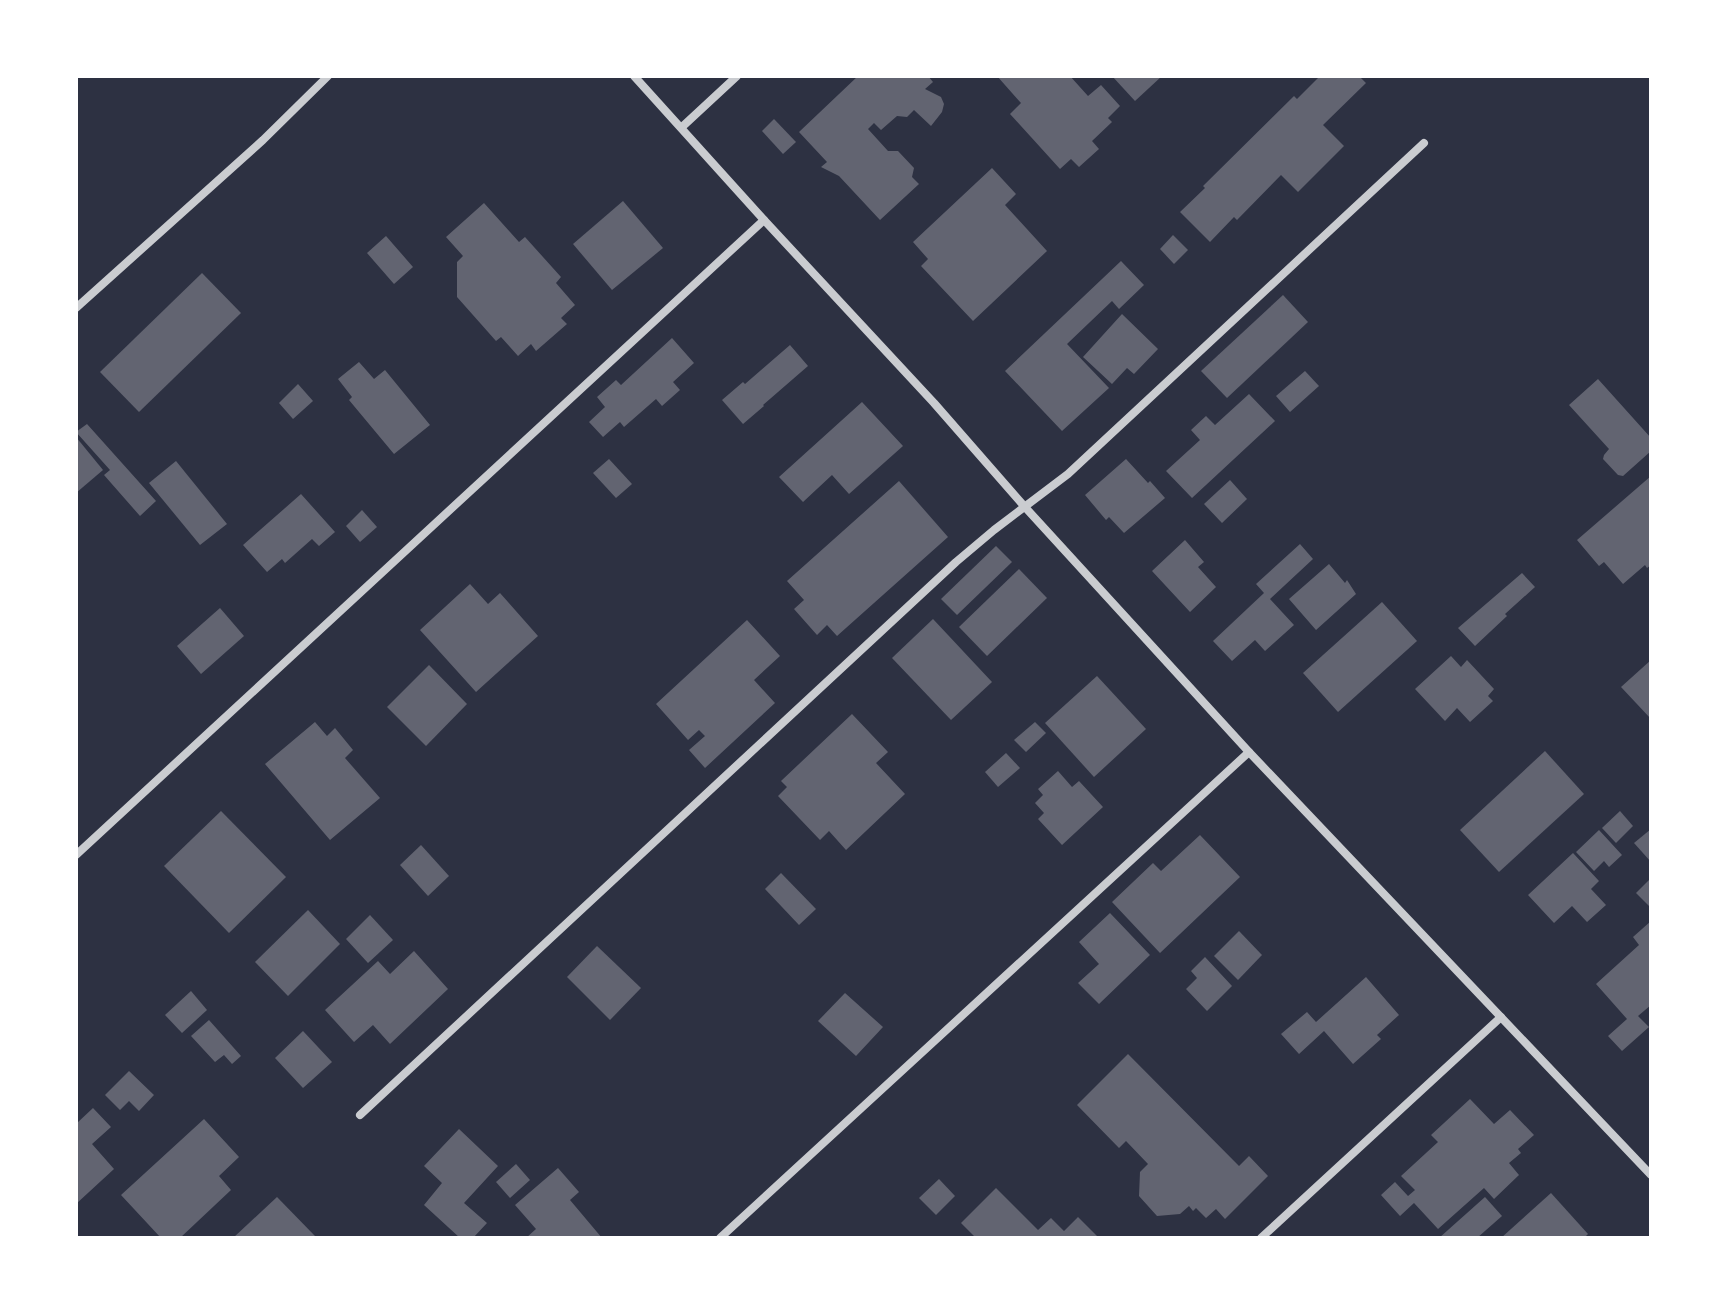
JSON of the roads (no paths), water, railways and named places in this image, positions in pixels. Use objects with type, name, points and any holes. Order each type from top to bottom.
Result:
[{"type":"street","points":[[76,308],[263,140],[328,76]]},
{"type":"street","points":[[634,76],[1249,752],[1651,1175]]},
{"type":"street","points":[[682,127],[737,76]]},
{"type":"street","points":[[360,1115],[945,573],[987,535],[1068,474],[1424,143]]},
{"type":"street","points":[[76,855],[764,220]]},
{"type":"street","points":[[720,1238],[1249,752]]},
{"type":"street","points":[[1261,1238],[1501,1017]]}]
